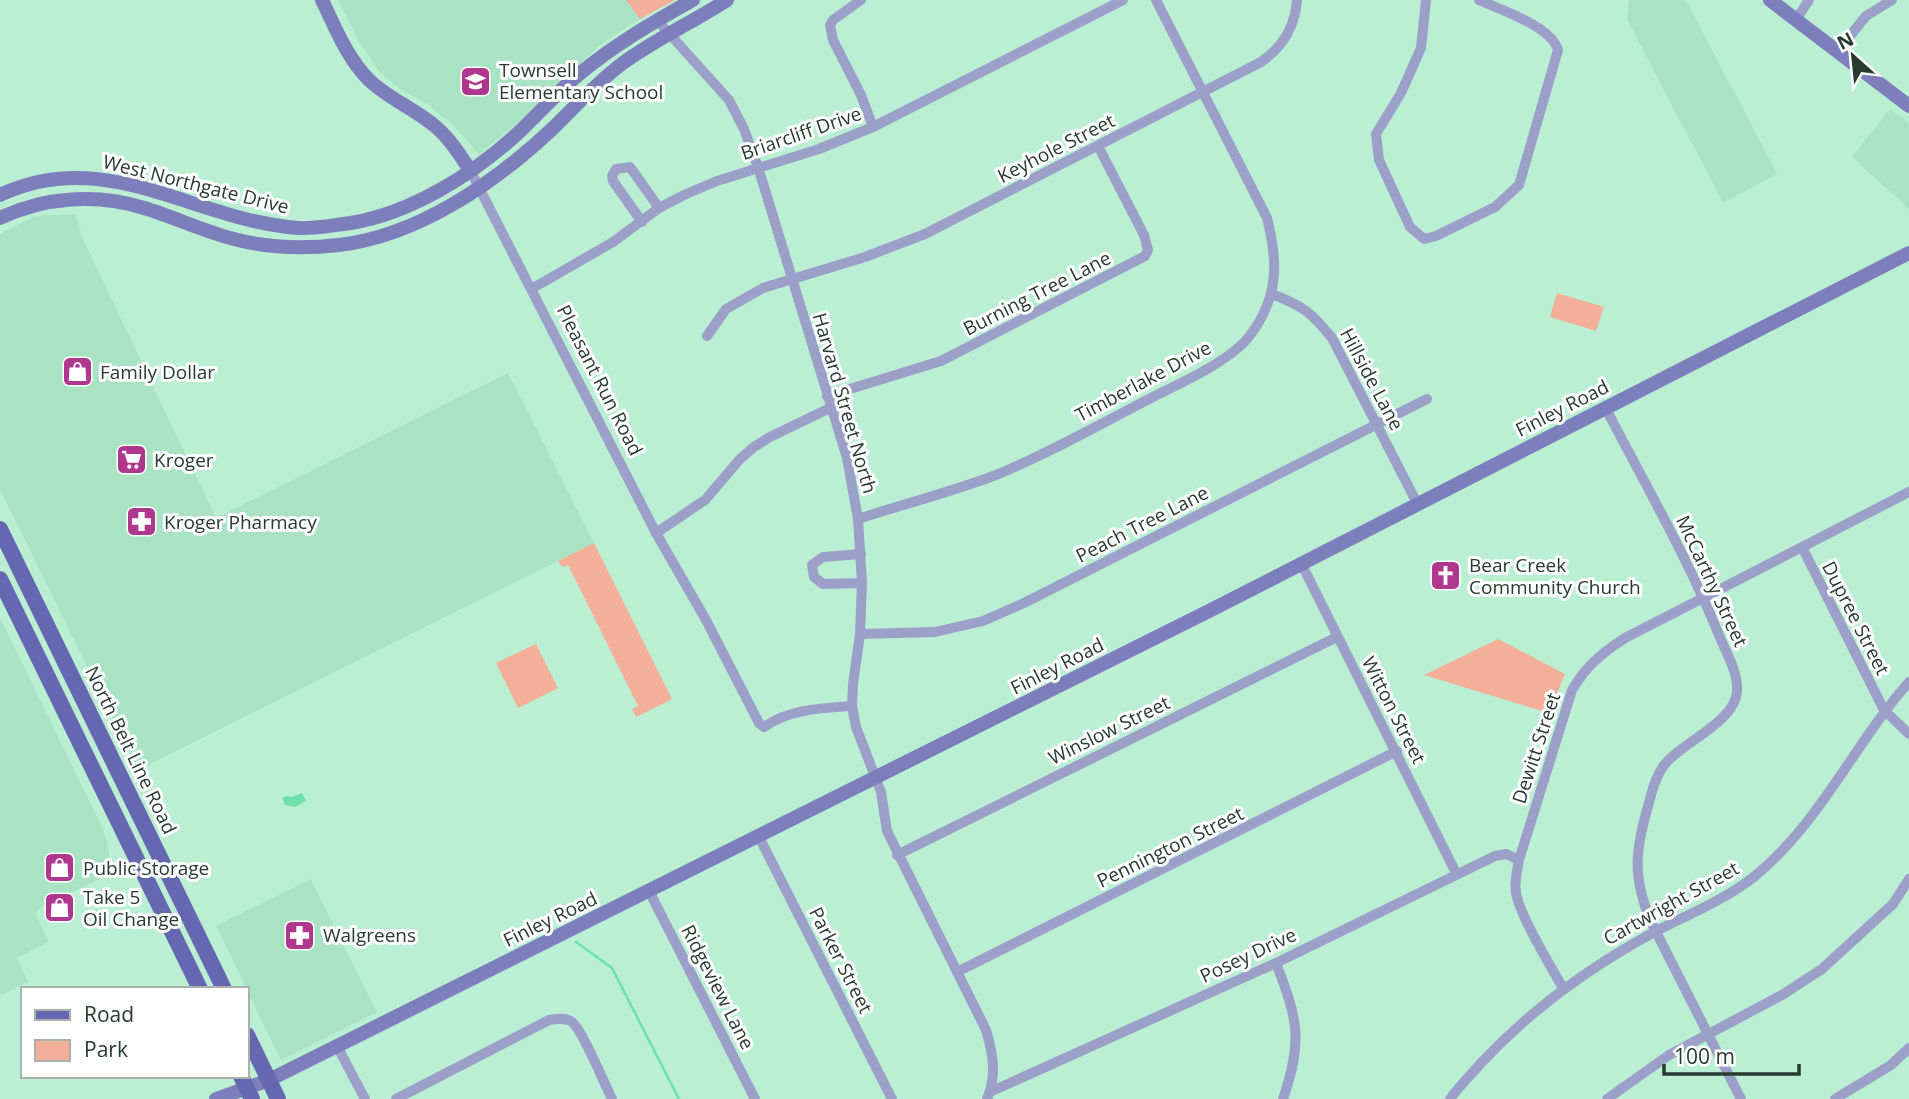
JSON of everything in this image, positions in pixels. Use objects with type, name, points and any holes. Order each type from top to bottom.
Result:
[{"type":"main road","name":"North Belt Line Road","points":[[0,529],[223,987]]},
{"type":"main road","points":[[0,579],[199,987]]},
{"type":"main road","points":[[20,620],[39,610]]},
{"type":"main road","points":[[147,880],[166,868]]},
{"type":"main road","points":[[164,916],[177,919],[191,940],[202,943]]},
{"type":"main road","points":[[248,1037],[278,1099]]},
{"type":"street","name":"Pleasant Run Road","points":[[322,0],[352,57],[366,77],[392,99],[436,128],[460,154],[480,186],[656,533],[706,620],[759,723],[764,727],[783,716],[820,708],[852,706]]},
{"type":"street","name":"West Northgate Drive","points":[[0,195],[50,180],[75,177],[119,181],[146,187],[238,217],[300,228],[351,223],[395,211],[443,187],[507,144],[575,77],[614,46],[693,0]]},
{"type":"street","name":"West Northgate Drive","points":[[5,216],[38,203],[64,199],[94,200],[142,207],[237,240],[275,246],[312,247],[354,243],[403,228],[480,186],[549,132],[596,85],[624,62],[727,0]]},
{"type":"street","points":[[861,0],[833,20],[831,32],[873,127]]},
{"type":"street","name":"Briarcliff Drive","points":[[533,288],[613,242],[659,208],[717,181],[819,149],[873,127],[1123,0]]},
{"type":"street","name":"Timberlake Drive","points":[[858,519],[996,475],[1078,436],[1216,363],[1249,337],[1260,321],[1272,294],[1275,249],[1267,218],[1156,0]]},
{"type":"street","name":"Keyhole Street","points":[[707,336],[726,309],[763,288],[865,257],[925,234],[1261,62],[1280,46],[1293,26],[1297,0]]},
{"type":"street","points":[[1426,0],[1421,48],[1401,93],[1376,134],[1379,160],[1410,227],[1424,239],[1495,206],[1519,185],[1558,50],[1556,44],[1544,33],[1522,19],[1479,0]]},
{"type":"street","points":[[1770,0],[1909,106]]},
{"type":"street","points":[[1796,20],[1809,0]]},
{"type":"street","points":[[1837,51],[1866,16],[1892,0]]},
{"type":"street","name":"Harvard Street North","points":[[657,20],[729,100],[744,129],[758,167],[847,458],[858,519],[862,583],[860,634],[852,706],[862,747],[881,792],[887,831],[897,855],[986,1030],[994,1068],[989,1096]]},
{"type":"street","name":"Burning Tree Lane","points":[[827,396],[941,360],[1146,256],[1148,250],[1144,236],[1098,146]]},
{"type":"street","points":[[642,222],[613,181],[612,176],[616,169],[630,167],[659,208]]},
{"type":"street","points":[[94,200],[95,178]]},
{"type":"street","points":[[0,195],[5,216]]},
{"type":"street","points":[[178,220],[184,201]]},
{"type":"street","points":[[351,223],[354,243]]},
{"type":"street","name":"Finley Road","points":[[216,1099],[269,1080],[759,837],[1909,253]]},
{"type":"street","name":"Hillside Lane","points":[[1272,294],[1296,303],[1314,315],[1332,338],[1417,503]]},
{"type":"street","name":"Peach Tree Lane","points":[[860,634],[935,632],[983,621],[1024,603],[1427,399]]},
{"type":"street","name":"McCarthy Street","points":[[1605,407],[1704,597],[1735,674],[1736,699],[1727,714],[1665,764],[1657,776],[1637,851],[1639,887],[1656,932],[1741,1099]]},
{"type":"street","points":[[656,533],[705,500],[740,459],[754,447],[830,408]]},
{"type":"street","name":"Dewitt Street","points":[[1563,988],[1516,897],[1514,882],[1572,690],[1580,677],[1600,654],[1625,638],[1909,492]]},
{"type":"street","name":"Dupree Street","points":[[1802,547],[1884,710],[1909,734]]},
{"type":"street","points":[[861,554],[823,557],[812,565],[814,577],[823,584],[862,583]]},
{"type":"street","name":"Witton Street","points":[[1301,562],[1456,873]]},
{"type":"street","name":"Winslow Street","points":[[897,855],[1336,636]]},
{"type":"street","name":"Cartwright Street","points":[[1450,1099],[1502,1041],[1563,988],[1617,953],[1752,878],[1780,855],[1809,822],[1884,710],[1909,682]]},
{"type":"street","name":"Pennington Street","points":[[957,972],[1397,751]]},
{"type":"street","name":"Parker Street","points":[[759,837],[892,1099]]},
{"type":"street","name":"Posey Drive","points":[[989,1096],[1276,963],[1456,873],[1495,856],[1506,854],[1519,860]]},
{"type":"street","points":[[1606,1099],[1652,1066],[1782,996],[1822,969],[1893,904],[1909,878]]},
{"type":"street","name":"Ridgeview Lane","points":[[649,891],[755,1099]]},
{"type":"street","points":[[1276,963],[1289,996],[1296,1035],[1296,1055],[1283,1099]]},
{"type":"street","points":[[396,1099],[549,1020],[563,1018],[572,1022],[579,1032],[611,1099]]},
{"type":"street","points":[[337,1046],[365,1099]]},
{"type":"street","points":[[1835,1099],[1891,1065],[1909,1048]]},
{"type":"shaded area","name":"Townsell Elementary School","points":[[338,0],[626,0],[640,19],[601,44],[515,125],[479,154],[452,124],[427,104],[401,90],[380,72],[361,45]]},
{"type":"shaded area","points":[[1629,0],[1686,0],[1777,174],[1723,203],[1627,19]]},
{"type":"shaded area","points":[[1890,109],[1909,123],[1909,209],[1852,157]]},
{"type":"shaded area","points":[[76,214],[82,237],[216,518],[508,373],[594,543],[138,770],[0,489],[0,234],[35,216]]},
{"type":"shaded area","points":[[0,617],[105,834],[113,872],[39,909],[36,914],[48,942],[17,958],[28,982],[0,996]]},
{"type":"shaded area","points":[[302,793],[306,801],[295,807],[285,805],[282,798]]},
{"type":"shaded area","points":[[311,879],[377,1012],[281,1060],[248,987],[246,987],[216,926]]},
{"type":"green space","points":[[626,0],[675,0],[640,19]]},
{"type":"green space","points":[[1557,293],[1604,307],[1596,331],[1550,317]]},
{"type":"green space","points":[[594,543],[672,699],[636,717],[632,709],[638,706],[568,565],[562,567],[558,561]]},
{"type":"green space","points":[[1498,639],[1565,674],[1549,713],[1424,675]]},
{"type":"green space","points":[[536,644],[558,688],[518,708],[496,663]]},
{"type":"waterway","points":[[576,942],[612,968],[679,1099]]},
{"type":"place","name":"Townsell Elementary School","points":[[476,81]]},
{"type":"place","name":"Family Dollar","points":[[77,372]]},
{"type":"place","name":"Kroger","points":[[131,460]]},
{"type":"place","name":"Kroger Pharmacy","points":[[141,522]]},
{"type":"place","name":"Bear Creek Community Church","points":[[1446,576]]},
{"type":"place","name":"Public Storage","points":[[60,868]]},
{"type":"place","name":"Take 5 Oil Change","points":[[60,908]]},
{"type":"place","name":"Walgreens","points":[[300,935]]}]
